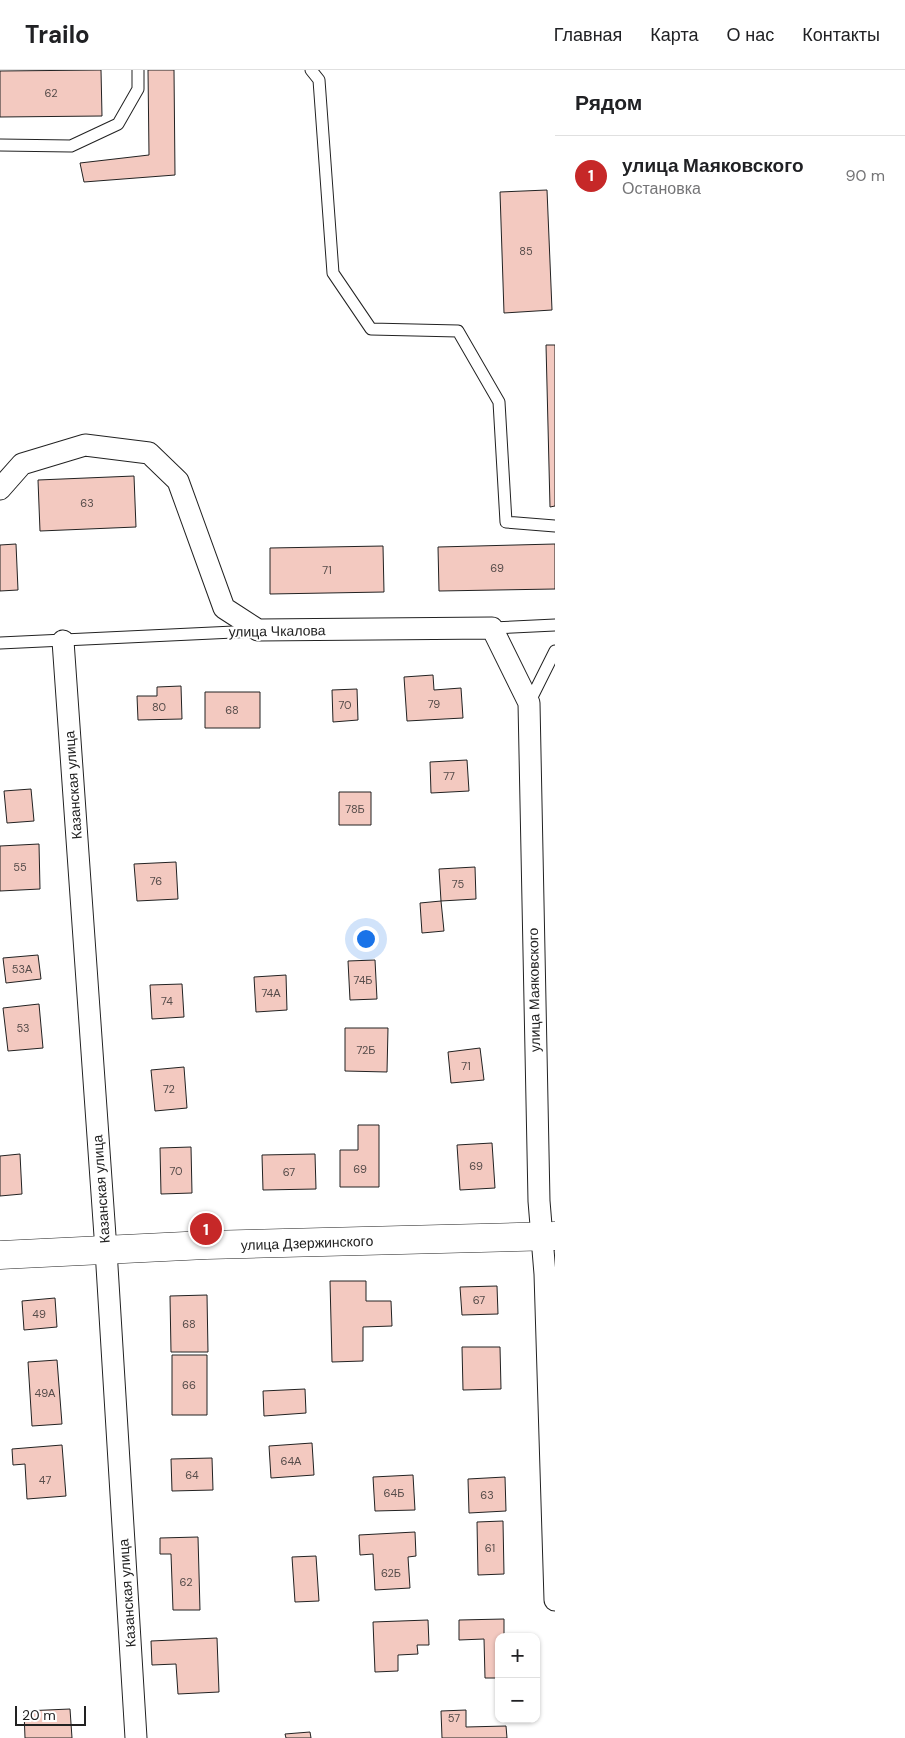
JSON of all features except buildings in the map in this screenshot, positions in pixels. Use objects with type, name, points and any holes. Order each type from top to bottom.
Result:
[{"type":"street","points":[[0,489],[22,464],[84,445],[149,453],[178,481],[224,608],[258,630]]},
{"type":"street","name":"улица Чкалова","points":[[258,630],[492,628]]},
{"type":"street","name":"улица Маяковского","points":[[492,628],[529,703],[548,1236],[544,1274],[555,1600]]},
{"type":"street","name":"Казанская улица","points":[[63,641],[106,1250],[136,1738]]},
{"type":"street","name":"улица Дзержинского","points":[[0,1255],[548,1236]]},
{"type":"lane","points":[[0,145],[71,146],[118,124],[138,89],[138,70]]},
{"type":"lane","points":[[311,70],[319,80],[333,273],[371,329],[458,330],[499,402],[506,522],[555,526]]},
{"type":"lane","name":"улица Чкалова","points":[[492,628],[555,625]]},
{"type":"lane","name":"улица Чкалова","points":[[0,643],[258,630]]},
{"type":"lane","points":[[529,703],[555,651]]},
{"type":"place","name":"улица Маяковского","points":[[206,1229]]}]
